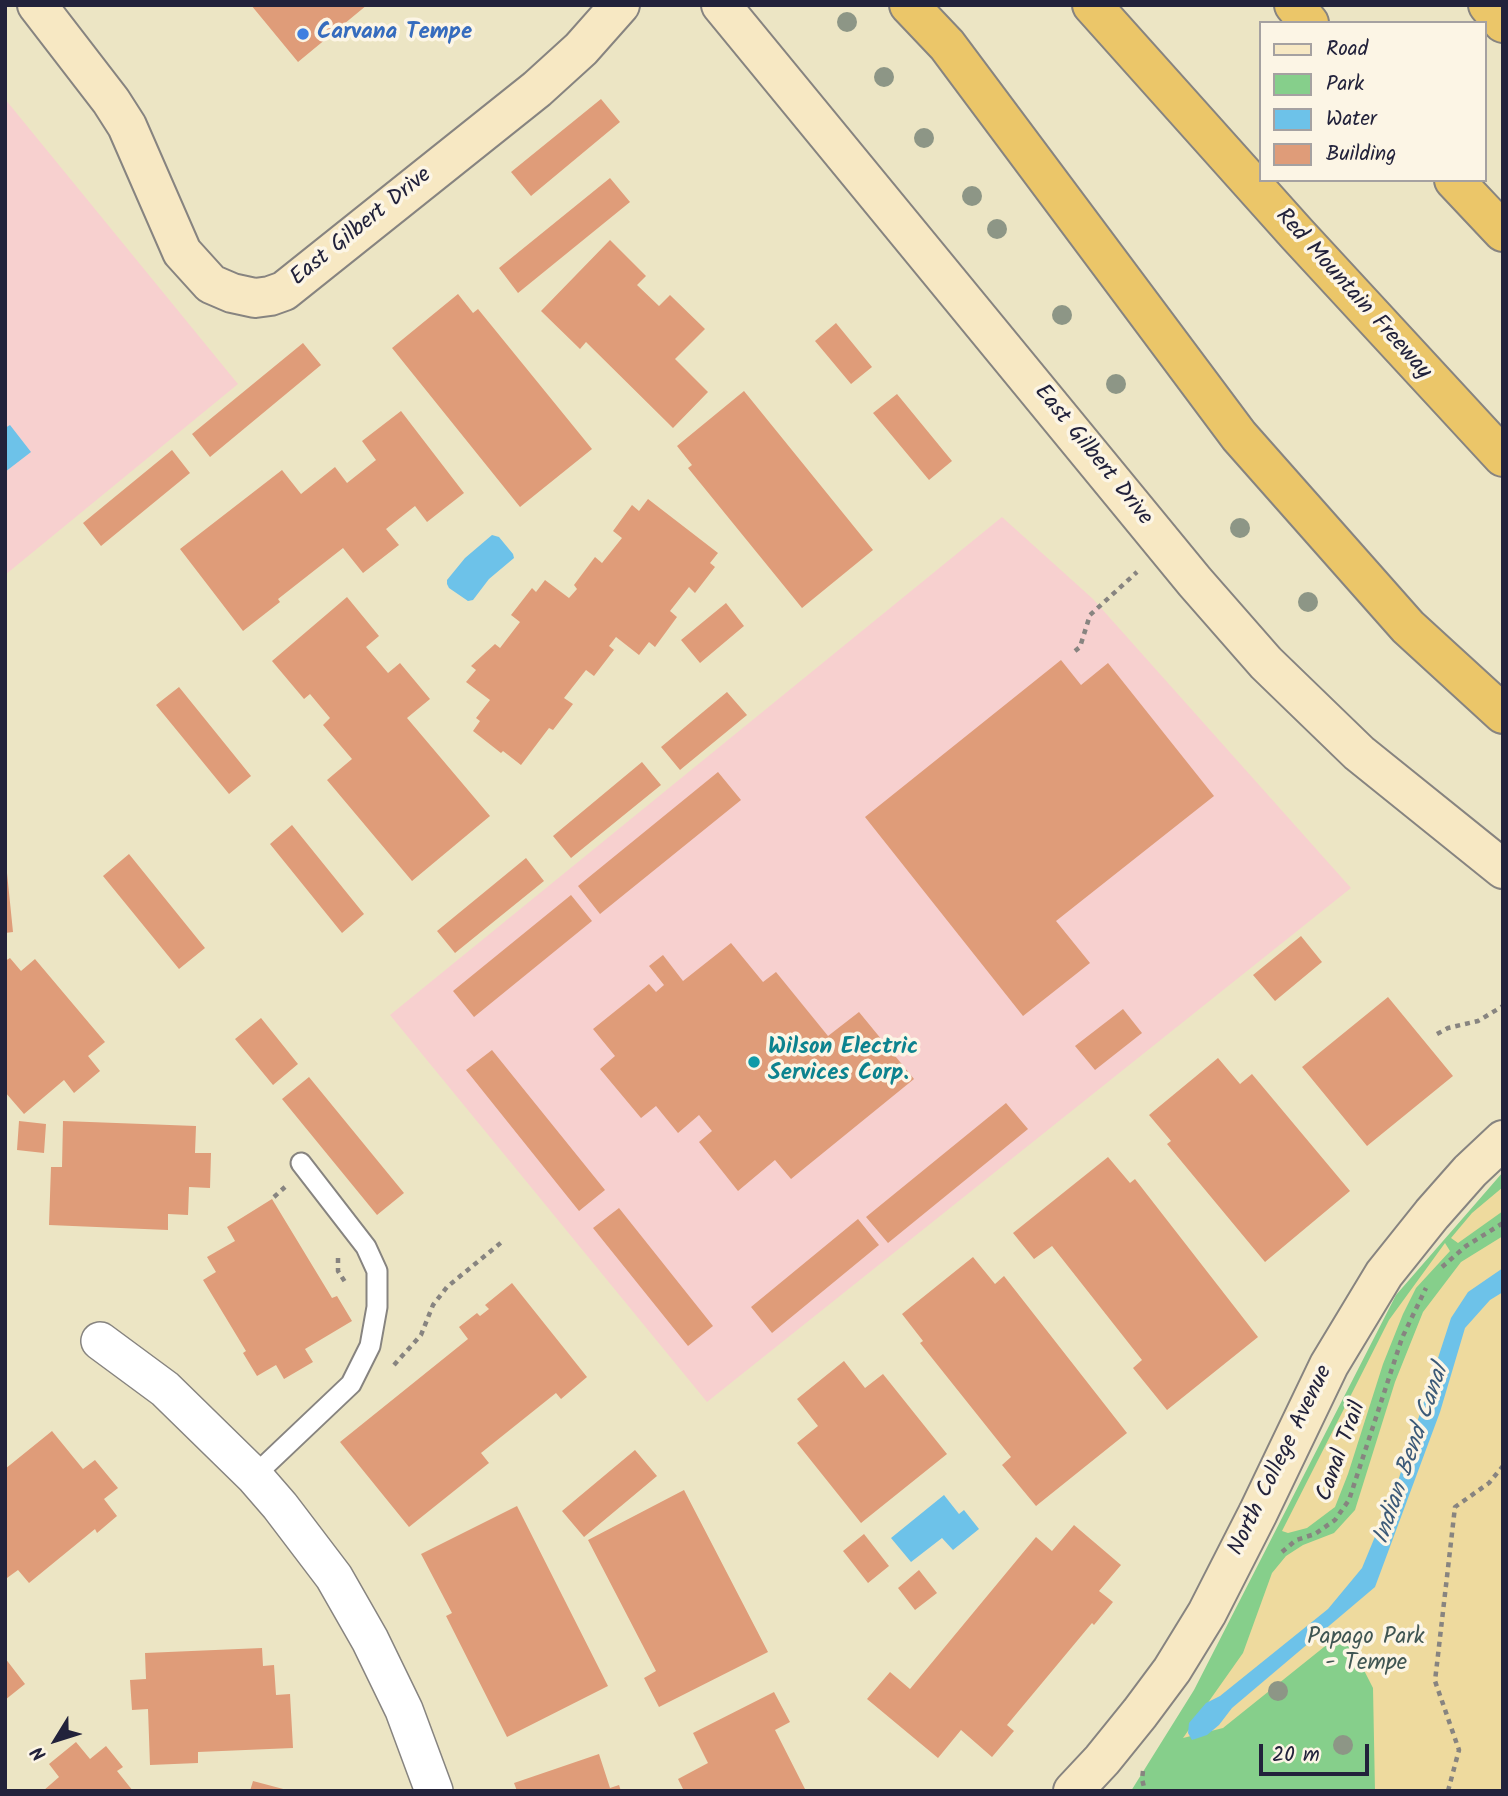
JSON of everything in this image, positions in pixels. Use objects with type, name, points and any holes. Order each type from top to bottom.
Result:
[{"type":"highway","points":[[909,5],[947,45],[1240,436],[1408,627],[1503,714]]},
{"type":"highway","name":"Red Mountain Freeway","points":[[1092,5],[1306,244],[1503,457]]},
{"type":"highway","points":[[1294,5],[1307,21]]},
{"type":"highway","points":[[1488,5],[1503,23]]},
{"type":"highway","points":[[1456,182],[1503,232]]},
{"type":"street","name":"East Gilbert Drive","points":[[37,5],[127,125],[182,252],[211,284],[232,293],[255,298],[284,291],[537,89],[581,49],[620,5]]},
{"type":"street","name":"East Gilbert Drive","points":[[721,5],[1195,582],[1266,663],[1359,753],[1503,869]]},
{"type":"street","name":"North College Avenue","points":[[1073,1791],[1140,1713],[1172,1670],[1200,1624],[1258,1513],[1329,1365],[1384,1273],[1455,1188],[1503,1140]]},
{"type":"street","points":[[100,1340],[166,1389],[254,1476],[334,1577],[370,1640],[404,1710],[434,1791]]},
{"type":"lane","points":[[254,1476],[351,1384],[370,1346],[377,1307],[377,1271],[366,1247],[301,1163]]},
{"type":"path","points":[[1075,651],[1080,647],[1090,615],[1138,571]]},
{"type":"path","points":[[1437,1034],[1448,1028],[1478,1021],[1503,1006]]},
{"type":"path","points":[[274,1197],[290,1183]]},
{"type":"path","points":[[1435,1275],[1466,1246],[1503,1223]]},
{"type":"path","points":[[391,1368],[421,1335],[433,1305],[447,1287],[503,1241]]},
{"type":"path","points":[[338,1254],[338,1271],[354,1294]]},
{"type":"path","name":"Canal Trail","points":[[1280,1553],[1335,1520],[1349,1500],[1402,1338],[1428,1284]]},
{"type":"path","points":[[1448,1791],[1459,1750],[1435,1681],[1455,1507],[1489,1483],[1503,1466]]},
{"type":"path","points":[[1144,1763],[1142,1779],[1145,1791]]},
{"type":"shaded area","points":[[5,99],[238,384],[5,575]]},
{"type":"shaded area","points":[[1002,517],[1093,599],[1351,888],[707,1402],[390,1015]]},
{"type":"green space","name":"Papago Park - Tempe","points":[[1503,1172],[1503,1791],[1131,1791],[1194,1690],[1396,1295]]},
{"type":"sand","points":[[1503,1187],[1503,1211],[1458,1243],[1451,1238],[1472,1213]]},
{"type":"sand","name":"Papago Park - Tempe","points":[[1503,1236],[1503,1791],[1375,1791],[1373,1688],[1344,1631],[1223,1728],[1183,1738],[1243,1653],[1272,1573],[1286,1556],[1303,1545],[1334,1533],[1355,1510],[1395,1382],[1423,1312],[1461,1262]]},
{"type":"sand","points":[[1445,1243],[1450,1251],[1416,1288],[1403,1314],[1383,1364],[1335,1507],[1307,1528],[1288,1533],[1282,1531],[1389,1320]]},
{"type":"water","points":[[10,425],[31,452],[5,472],[5,428]]},
{"type":"water","points":[[492,535],[499,537],[514,558],[489,579],[473,600],[468,601],[449,588],[447,580],[465,558]]},
{"type":"water","name":"Indian Bend Canal","points":[[1503,1268],[1503,1292],[1490,1300],[1465,1328],[1440,1412],[1375,1587],[1232,1708],[1219,1725],[1207,1735],[1192,1740],[1188,1733],[1189,1723],[1206,1703],[1220,1696],[1328,1609],[1362,1568],[1398,1481],[1451,1318],[1468,1292]]},
{"type":"water","points":[[944,1495],[959,1514],[964,1510],[979,1529],[953,1550],[942,1538],[911,1562],[891,1538]]},
{"type":"building","name":"Carvana Tempe","points":[[251,5],[367,5],[298,62]]},
{"type":"building","points":[[601,99],[620,122],[531,196],[511,172]]},
{"type":"building","points":[[610,178],[630,202],[518,293],[499,268]]},
{"type":"building","points":[[610,240],[646,276],[637,285],[659,306],[670,295],[705,329],[675,359],[708,392],[673,428],[586,342],[580,349],[541,311]]},
{"type":"building","points":[[458,294],[473,313],[478,309],[592,449],[520,507],[392,348]]},
{"type":"building","points":[[836,323],[872,367],[851,384],[815,341]]},
{"type":"building","points":[[303,343],[321,365],[210,457],[192,434]]},
{"type":"building","points":[[744,391],[873,550],[802,608],[688,468],[692,465],[677,446]]},
{"type":"building","points":[[897,394],[952,461],[929,480],[873,413]]},
{"type":"building","points":[[401,411],[464,493],[427,522],[415,506],[386,529],[399,545],[363,573],[343,548],[278,599],[280,602],[243,631],[180,549],[282,470],[301,494],[335,467],[347,483],[376,460],[362,441]]},
{"type":"building","points":[[172,450],[190,473],[101,546],[83,523]]},
{"type":"building","points":[[648,499],[718,553],[710,563],[715,567],[695,593],[689,587],[670,611],[677,617],[655,647],[649,642],[639,655],[616,637],[609,646],[614,650],[594,676],[586,670],[564,698],[573,704],[553,730],[549,728],[521,765],[473,731],[480,721],[476,718],[490,700],[466,682],[476,670],[471,666],[495,644],[500,648],[520,622],[511,615],[532,588],[536,592],[545,580],[569,598],[577,589],[574,585],[595,557],[602,563],[622,538],[613,531],[632,505],[639,511]]},
{"type":"building","points":[[347,597],[379,636],[366,647],[388,673],[400,663],[430,699],[407,718],[490,816],[412,881],[327,780],[352,759],[323,725],[330,718],[310,694],[304,699],[272,661]]},
{"type":"building","points":[[726,603],[744,626],[700,663],[681,640]]},
{"type":"building","points":[[1061,660],[1081,685],[1108,663],[1214,796],[1056,921],[1090,963],[1023,1016],[865,817]]},
{"type":"building","points":[[179,687],[251,776],[229,794],[156,705]]},
{"type":"building","points":[[727,692],[747,715],[680,770],[661,747]]},
{"type":"building","points":[[642,762],[661,785],[571,858],[553,836]]},
{"type":"building","points":[[718,772],[741,800],[600,914],[578,886]]},
{"type":"building","points":[[292,825],[364,914],[342,933],[270,844]]},
{"type":"building","points":[[129,854],[205,948],[179,969],[103,876]]},
{"type":"building","points":[[526,858],[544,881],[455,953],[437,931]]},
{"type":"building","points":[[7,873],[13,932],[5,933],[5,874]]},
{"type":"building","points":[[571,895],[592,921],[474,1017],[453,991]]},
{"type":"building","points":[[1301,936],[1322,962],[1275,1001],[1253,975]]},
{"type":"building","name":"Wilson Electric Services Corp.","points":[[731,943],[763,982],[776,972],[828,1036],[859,1012],[914,1079],[791,1179],[775,1160],[738,1191],[699,1142],[712,1131],[699,1115],[678,1133],[656,1106],[641,1118],[600,1069],[615,1056],[593,1029],[649,984],[656,992],[664,985],[649,966],[663,955],[683,981]]},
{"type":"building","points":[[10,958],[21,971],[35,959],[105,1042],[88,1056],[100,1071],[74,1093],[64,1080],[24,1114],[5,1092],[5,961]]},
{"type":"building","points":[[1388,997],[1453,1076],[1367,1146],[1302,1067]]},
{"type":"building","points":[[1123,1009],[1142,1033],[1095,1070],[1075,1046]]},
{"type":"building","points":[[261,1018],[298,1064],[273,1085],[235,1039]]},
{"type":"building","points":[[492,1050],[605,1190],[579,1211],[466,1070]]},
{"type":"building","points":[[1218,1058],[1240,1084],[1252,1074],[1350,1191],[1265,1262],[1167,1144],[1171,1141],[1149,1115]]},
{"type":"building","points":[[309,1077],[404,1193],[377,1215],[282,1099]]},
{"type":"building","points":[[1006,1103],[1028,1129],[888,1243],[866,1217]]},
{"type":"building","points":[[19,1121],[46,1124],[44,1153],[17,1150]]},
{"type":"building","points":[[63,1121],[196,1126],[195,1153],[211,1153],[210,1188],[189,1187],[188,1215],[168,1214],[168,1230],[49,1225],[51,1167],[62,1167]]},
{"type":"building","points":[[1108,1157],[1130,1183],[1135,1179],[1258,1337],[1167,1410],[1133,1368],[1142,1360],[1052,1246],[1034,1259],[1013,1233]]},
{"type":"building","points":[[272,1199],[332,1298],[337,1296],[352,1321],[305,1349],[313,1362],[284,1379],[276,1365],[257,1376],[243,1353],[246,1351],[203,1280],[216,1272],[207,1257],[235,1241],[227,1227]]},
{"type":"building","points":[[619,1208],[713,1326],[688,1346],[593,1228]]},
{"type":"building","points":[[858,1219],[879,1245],[772,1333],[751,1307]]},
{"type":"building","points":[[973,1257],[995,1284],[1004,1276],[1127,1433],[1036,1506],[1002,1465],[1011,1457],[920,1343],[923,1341],[902,1314]]},
{"type":"building","points":[[512,1283],[587,1377],[561,1399],[556,1393],[481,1453],[489,1463],[409,1527],[340,1442],[468,1339],[459,1327],[477,1313],[480,1316],[489,1309],[485,1305]]},
{"type":"building","points":[[844,1361],[865,1388],[883,1374],[947,1454],[861,1523],[797,1443],[818,1426],[797,1399]]},
{"type":"building","points":[[52,1431],[83,1469],[95,1460],[118,1488],[104,1499],[117,1516],[97,1533],[95,1529],[29,1583],[18,1570],[7,1578],[5,1469]]},
{"type":"building","points":[[635,1450],[657,1476],[584,1537],[562,1511]]},
{"type":"building","points":[[684,1490],[768,1652],[659,1707],[644,1678],[656,1671],[588,1540]]},
{"type":"building","points":[[517,1506],[608,1686],[507,1737],[446,1616],[452,1613],[421,1554]]},
{"type":"building","points":[[1074,1525],[1121,1565],[1099,1591],[1113,1602],[1094,1625],[1092,1623],[1007,1725],[1014,1731],[992,1757],[961,1730],[938,1758],[867,1699],[890,1672],[910,1689],[1036,1537],[1052,1551]]},
{"type":"building","points":[[864,1534],[889,1566],[868,1583],[843,1551]]},
{"type":"building","points":[[919,1570],[937,1593],[915,1610],[898,1588]]},
{"type":"building","points":[[262,1648],[263,1666],[274,1665],[276,1695],[290,1694],[293,1748],[198,1752],[198,1763],[150,1765],[148,1709],[132,1710],[130,1680],[146,1679],[145,1653]]},
{"type":"building","points":[[5,1658],[25,1684],[5,1700]]},
{"type":"building","points":[[774,1692],[790,1722],[775,1730],[806,1791],[684,1791],[678,1779],[708,1763],[693,1733]]},
{"type":"building","points":[[76,1742],[90,1759],[106,1746],[123,1767],[117,1771],[133,1791],[43,1791],[59,1777],[49,1764]]},
{"type":"building","points":[[599,1754],[610,1788],[619,1785],[621,1791],[517,1791],[514,1783]]},
{"type":"building","points":[[253,1781],[287,1790],[287,1791],[250,1791]]},
{"type":"place","name":"Carvana Tempe","points":[[303,34]]},
{"type":"place","name":"Wilson Electric Services Corp.","points":[[754,1062]]}]
